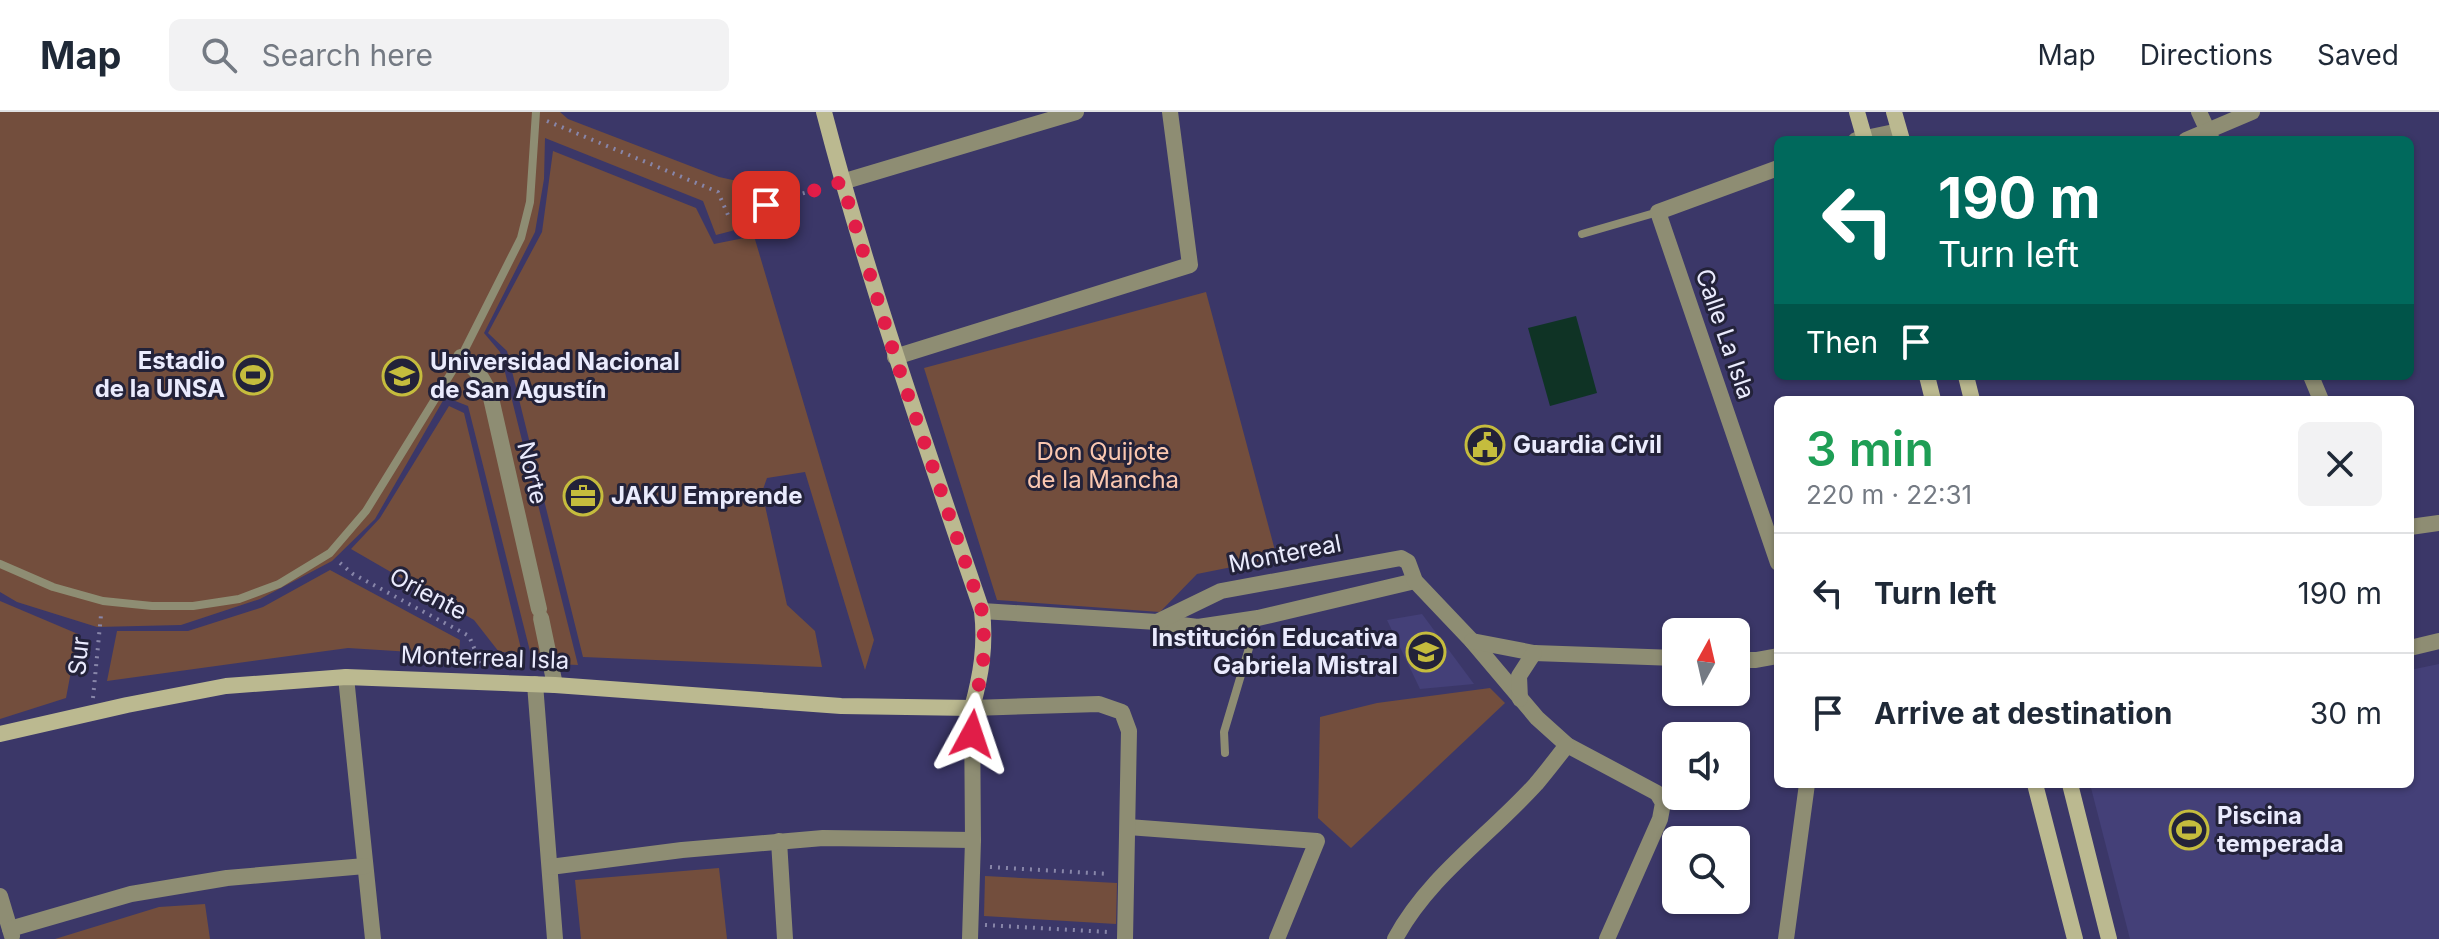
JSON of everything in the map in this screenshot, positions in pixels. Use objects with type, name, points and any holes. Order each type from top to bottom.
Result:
[{"type":"street","points":[[824,112],[895,357],[982,611],[985,640],[982,671],[972,708],[970,932]]},
{"type":"street","points":[[842,182],[1076,112]]},
{"type":"street","points":[[895,357],[1190,265],[1170,112]]},
{"type":"street","points":[[1857,112],[1861,136]]},
{"type":"street","points":[[1894,112],[1901,136]]},
{"type":"street","points":[[2199,112],[2210,135],[2252,112]]},
{"type":"street","points":[[1658,212],[1774,169]]},
{"type":"street","name":"Calle La Isla","points":[[1658,212],[1774,551]]},
{"type":"street","name":"Norte","points":[[461,357],[475,367],[491,398],[555,685]]},
{"type":"street","points":[[2414,526],[2439,523]]},
{"type":"street","name":"Montereal","points":[[1157,622],[1221,591],[1371,562],[1401,558],[1408,562],[1415,581],[1472,641],[1521,700],[1567,745],[1657,793],[1663,803],[1660,819],[1607,939]]},
{"type":"street","name":"Montereal","points":[[982,611],[1198,627],[1258,618],[1415,581]]},
{"type":"street","points":[[1472,641],[1534,653],[1662,658]]},
{"type":"street","points":[[2414,647],[2439,641]]},
{"type":"street","points":[[1521,700],[1519,676],[1534,653]]},
{"type":"street","points":[[1750,660],[1774,657]]},
{"type":"street","points":[[346,677],[373,939]]},
{"type":"street","name":"Monterreal Isla","points":[[0,734],[226,686],[346,677],[555,685],[841,706],[972,708]]},
{"type":"street","points":[[535,684],[555,939]]},
{"type":"street","points":[[972,708],[1099,704],[1122,712],[1129,731],[1125,936]]},
{"type":"street","points":[[1395,939],[1406,919],[1436,881],[1536,784],[1567,745]]},
{"type":"street","points":[[1786,939],[1806,788]]},
{"type":"street","points":[[2036,788],[2075,939]]},
{"type":"street","points":[[2071,788],[2109,939]]},
{"type":"street","points":[[1128,827],[1317,841],[1277,939]]},
{"type":"street","points":[[550,867],[823,838],[973,840]]},
{"type":"street","points":[[779,841],[785,939]]},
{"type":"street","points":[[0,896],[12,934],[131,894],[227,878],[365,866]]},
{"type":"lane","points":[[0,564],[53,587],[103,601],[193,606],[239,599],[279,584],[330,553],[366,511],[461,357],[521,238],[530,202],[536,115]]},
{"type":"lane","points":[[1582,234],[1658,212]]},
{"type":"lane","points":[[1225,753],[1224,732],[1258,618]]},
{"type":"path","points":[[536,115],[718,192],[728,215],[842,182]]},
{"type":"path","name":"Oriente","points":[[330,553],[353,574],[469,636],[489,682]]},
{"type":"path","name":"Sur","points":[[91,715],[103,601]]},
{"type":"path","points":[[972,866],[1128,875]]},
{"type":"path","points":[[970,932],[1125,936]]},
{"type":"shaded area","points":[[1576,316],[1597,393],[1550,406],[1528,328]]},
{"type":"shaded area","name":"Institución Educativa Gabriela Mistral","points":[[1422,614],[1474,684],[1420,689],[1387,620]]},
{"type":"shaded area","points":[[2439,664],[2439,939],[2130,939],[2091,788],[2414,788],[2414,669]]},
{"type":"green space","name":"Estadio de la UNSA","points":[[0,112],[560,112],[568,119],[719,177],[751,184],[762,223],[716,235],[703,201],[545,138],[544,179],[535,232],[484,333],[500,352],[578,665],[533,663],[468,406],[445,397],[375,519],[332,561],[260,599],[181,625],[97,627],[17,602],[0,592]]},
{"type":"green space","points":[[553,151],[696,208],[714,244],[754,236],[874,640],[865,670],[805,472],[767,478],[762,492],[787,605],[815,631],[822,667],[583,657],[507,351],[488,333],[542,232]]},
{"type":"green space","name":"Don Quijote de la Mancha","points":[[1206,292],[1277,558],[1197,574],[1160,612],[997,600],[924,368]]},
{"type":"green space","points":[[449,406],[464,413],[522,653],[499,652],[474,620],[351,549],[380,518]]},
{"type":"green space","points":[[330,570],[460,640],[459,655],[348,648],[107,681],[117,631],[188,631],[263,607]]},
{"type":"green space","points":[[0,601],[78,634],[66,698],[0,719]]},
{"type":"green space","points":[[1490,688],[1505,703],[1351,848],[1318,818],[1320,717],[1377,703]]},
{"type":"green space","points":[[719,868],[727,939],[581,939],[575,880]]},
{"type":"green space","points":[[985,876],[1117,883],[1116,924],[984,916]]},
{"type":"green space","points":[[205,904],[210,939],[55,939],[159,907]]},
{"type":"place","name":"Estadio de la UNSA","points":[[253,375]]},
{"type":"place","name":"Universidad Nacional de San Agustín","points":[[402,376]]},
{"type":"place","name":"Guardia Civil","points":[[1485,445]]},
{"type":"place","name":"JAKU Emprende","points":[[583,496]]},
{"type":"place","name":"Institución Educativa Gabriela Mistral","points":[[1426,652]]},
{"type":"place","name":"Piscina temperada","points":[[2189,830]]},
{"type":"route","points":[[766,205],[842,182],[895,357],[982,611],[985,640],[982,671],[972,708],[972,734]]}]
